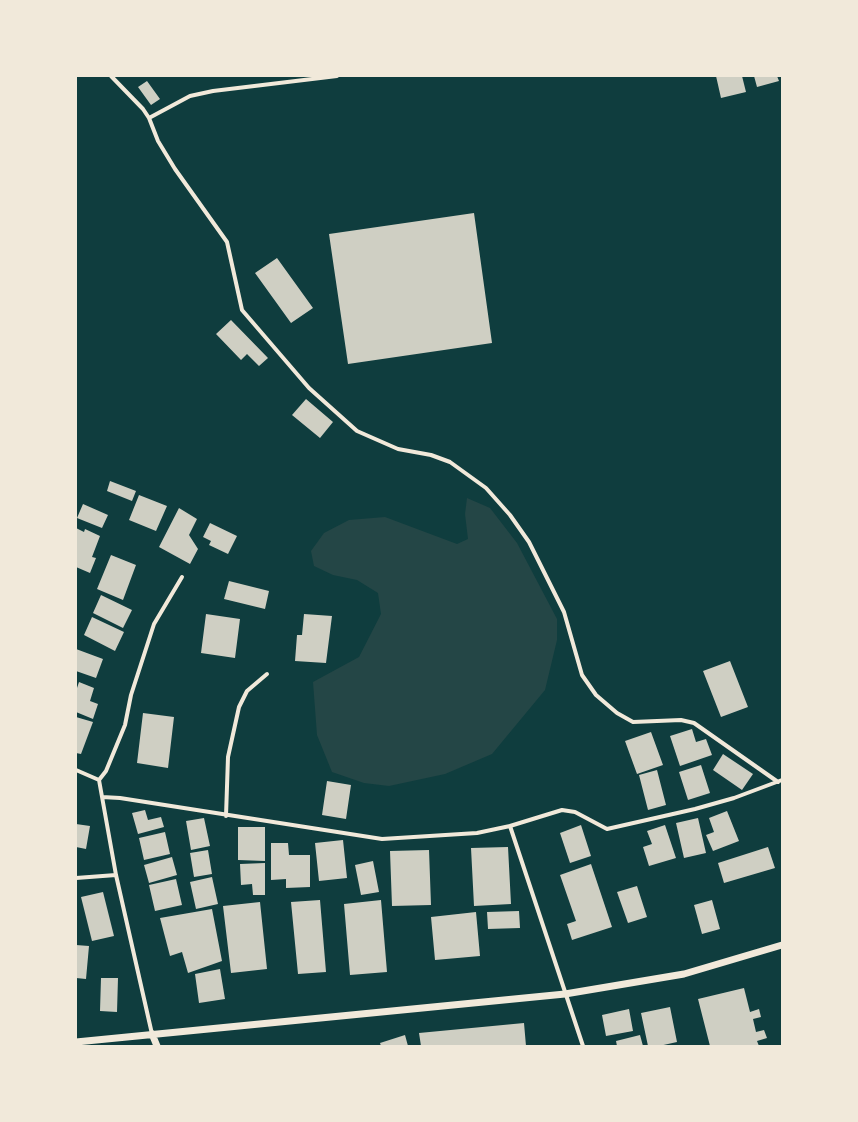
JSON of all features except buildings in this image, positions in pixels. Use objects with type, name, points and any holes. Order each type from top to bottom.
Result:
[{"type":"street","points":[[110,76],[133,98],[149,118],[158,141],[175,169],[227,242],[242,310],[309,388],[357,431],[398,449],[431,455],[450,462],[486,488],[510,515],[529,542],[564,612],[582,675],[596,695],[617,713],[633,722],[681,720],[694,723],[780,781]]},
{"type":"street","points":[[149,118],[190,96],[213,91],[338,76]]},
{"type":"street","points":[[157,1046],[152,1034],[116,875],[99,780],[106,771],[125,725],[131,695],[154,624],[182,577]]},
{"type":"street","points":[[226,816],[228,757],[239,707],[247,691],[267,674]]},
{"type":"street","points":[[76,770],[99,780]]},
{"type":"street","points":[[102,797],[120,798],[226,816],[382,839],[477,833],[510,826],[562,810],[575,812],[607,829],[695,809],[734,798],[780,781]]},
{"type":"street","points":[[510,826],[583,1046]]},
{"type":"street","points":[[76,878],[116,875]]},
{"type":"street","points":[[76,1042],[565,994],[684,974],[782,945]]},
{"type":"shaded area","points":[[467,498],[490,508],[517,543],[557,619],[557,640],[545,690],[492,754],[445,774],[389,786],[364,783],[332,772],[317,735],[313,682],[359,657],[381,614],[378,593],[357,580],[333,575],[314,566],[311,551],[324,533],[349,520],[385,517],[457,544],[468,539],[465,514]]}]
